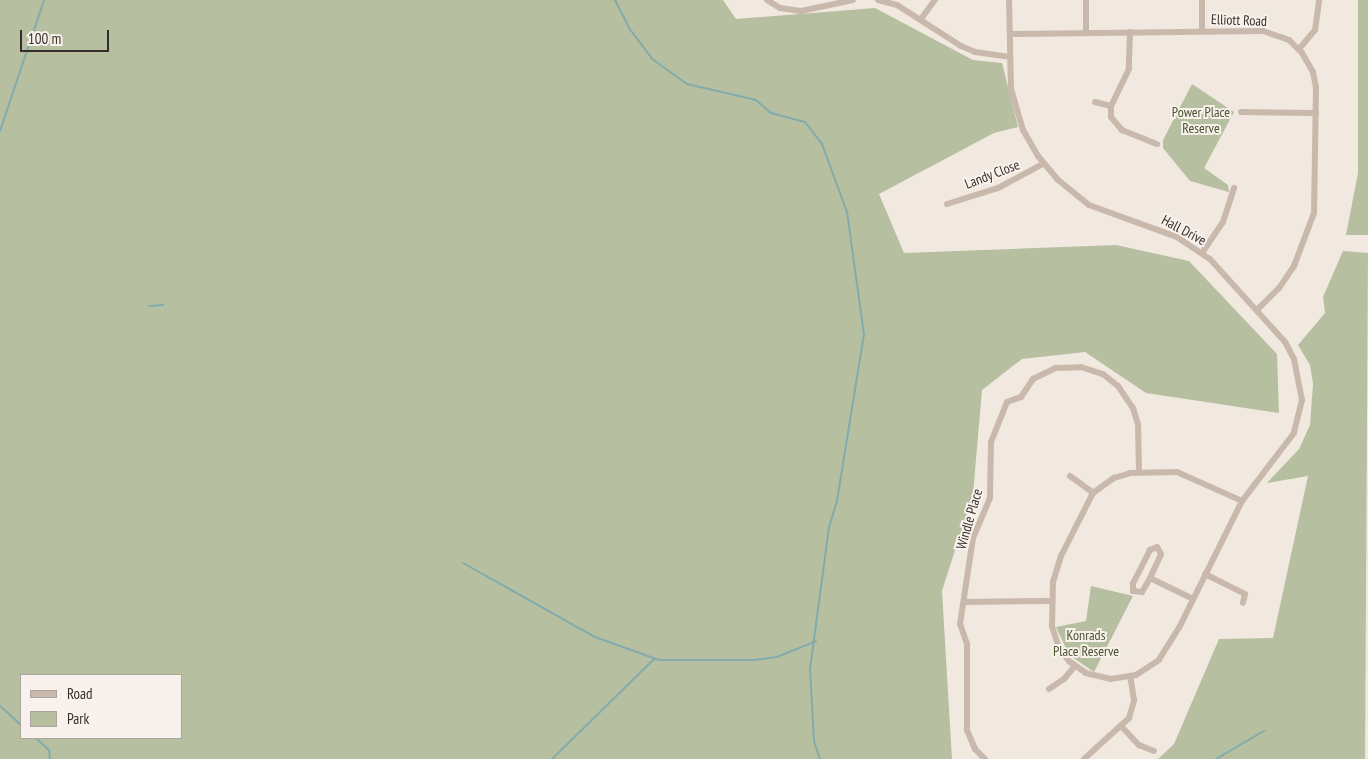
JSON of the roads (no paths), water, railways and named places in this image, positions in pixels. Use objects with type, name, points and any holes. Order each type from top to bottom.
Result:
[{"type":"street","points":[[767,0],[780,8],[801,11],[853,0]]},
{"type":"street","points":[[878,0],[897,5],[975,52],[1010,57]]},
{"type":"street","points":[[921,20],[935,0]]},
{"type":"street","name":"Hall Drive","points":[[1010,0],[1011,89],[1019,119],[1043,164],[1057,180],[1089,205],[1120,218],[1161,230],[1202,252],[1285,342],[1294,360],[1302,400],[1294,433],[1242,500],[1164,654],[1148,669],[1130,676],[1102,678],[1075,666],[1056,641],[1052,626],[1051,601],[1057,566],[1094,493],[1114,478],[1139,472],[1185,474],[1242,500]]},
{"type":"street","points":[[1086,0],[1086,33]]},
{"type":"street","points":[[1202,0],[1202,31]]},
{"type":"street","points":[[1299,49],[1315,30],[1319,0]]},
{"type":"street","name":"Elliott Road","points":[[1010,34],[1263,31],[1280,36],[1299,49],[1313,72],[1316,112],[1316,200],[1310,229],[1285,281],[1257,310]]},
{"type":"street","points":[[1130,32],[1129,69],[1112,106],[1111,117],[1118,128],[1157,144]]},
{"type":"street","points":[[1095,102],[1112,106]]},
{"type":"street","points":[[1241,112],[1316,112]]},
{"type":"street","name":"Landy Close","points":[[947,204],[998,188],[1043,164]]},
{"type":"street","points":[[1202,252],[1223,222],[1234,188]]},
{"type":"street","name":"Windle Place","points":[[985,759],[975,749],[967,730],[968,644],[960,624],[973,538],[990,498],[991,442],[1007,402],[1021,397],[1034,379],[1056,368],[1080,367],[1108,378],[1127,396],[1135,413],[1139,472]]},
{"type":"street","points":[[1070,476],[1094,493]]},
{"type":"street","points":[[1157,547],[1161,554],[1150,578],[1142,592],[1133,591],[1133,584],[1150,550],[1157,547]]},
{"type":"street","points":[[1205,574],[1245,594],[1243,603]]},
{"type":"street","points":[[1150,578],[1193,599]]},
{"type":"street","points":[[964,602],[1051,601]]},
{"type":"street","points":[[1049,689],[1064,679],[1075,666]]},
{"type":"street","points":[[1084,759],[1122,727],[1133,706],[1130,676]]},
{"type":"street","points":[[1122,727],[1139,745],[1154,751]]},
{"type":"waterway","points":[[0,131],[44,0]]},
{"type":"waterway","points":[[615,0],[629,28],[652,59],[687,84],[756,100],[771,113],[805,122],[822,144],[847,212],[864,334],[837,501],[829,527],[810,669],[814,741],[820,759]]},
{"type":"waterway","points":[[149,306],[163,305]]},
{"type":"waterway","points":[[463,563],[595,637],[659,660],[753,660],[777,657],[816,641]]},
{"type":"waterway","points":[[552,759],[654,659]]},
{"type":"waterway","points":[[0,706],[20,724]]},
{"type":"waterway","points":[[1216,759],[1264,731]]},
{"type":"waterway","points":[[37,739],[49,750],[50,759]]},
{"type":"park label","name":"Power Place Reserve","points":[[1201,120]]},
{"type":"park label","name":"Konrads Place Reserve","points":[[1086,644]]}]
